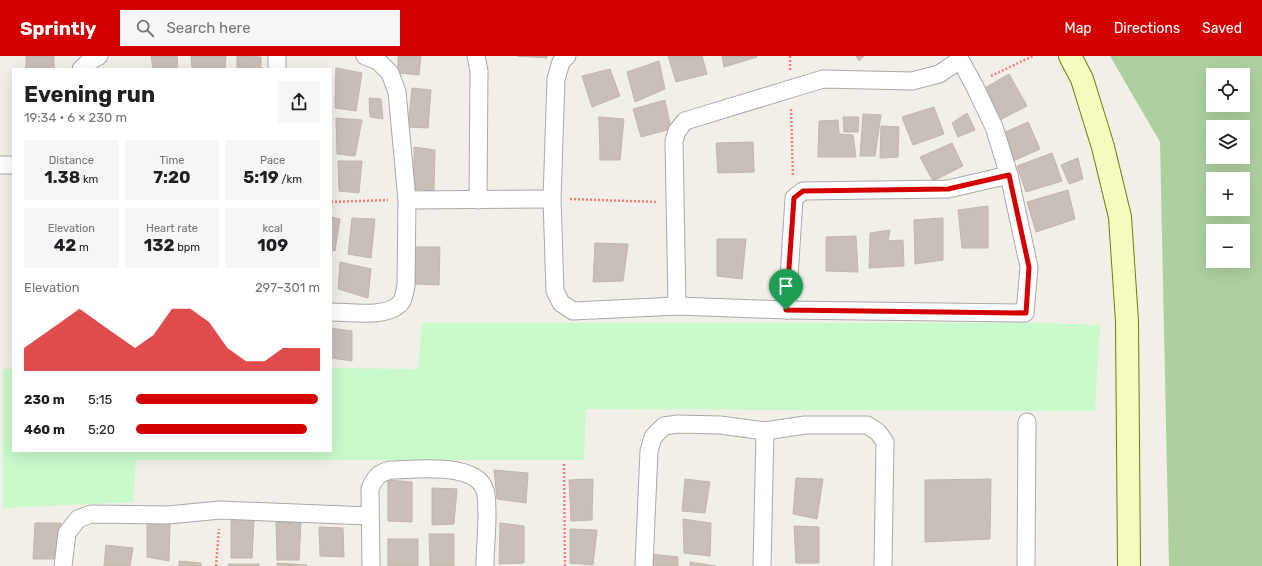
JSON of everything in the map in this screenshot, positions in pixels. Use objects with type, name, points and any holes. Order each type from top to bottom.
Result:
[{"type":"street","points":[[82,68],[99,56]]},
{"type":"street","points":[[277,56],[277,68]]},
{"type":"street","points":[[332,312],[383,312],[394,309],[403,300],[406,286],[407,200],[398,92],[390,73],[378,61],[365,56]]},
{"type":"street","points":[[476,56],[479,71],[478,200]]},
{"type":"street","points":[[566,56],[561,62],[556,79],[552,199],[555,291],[561,303],[573,312],[677,306],[786,310],[1026,313],[1029,267],[1009,175],[994,127],[959,58],[939,74],[912,80],[823,79],[685,122],[677,131],[674,141],[677,306]]},
{"type":"street","points":[[1070,56],[1082,79],[1098,132],[1120,216],[1126,321],[1129,566]]},
{"type":"street","points":[[0,165],[12,165]]},
{"type":"street","points":[[786,310],[794,198],[803,191],[948,189],[1009,175]]},
{"type":"street","points":[[407,200],[552,199]]},
{"type":"street","points":[[1026,566],[1027,422]]},
{"type":"street","points":[[644,566],[649,451],[653,437],[664,426],[678,424],[720,425],[765,431],[805,425],[868,425],[878,432],[885,442],[883,566]]},
{"type":"street","points":[[762,566],[765,431]]},
{"type":"street","points":[[371,566],[369,516],[370,489],[373,481],[381,473],[390,470],[457,469],[468,472],[479,481],[486,493],[485,566]]},
{"type":"street","points":[[63,566],[67,533],[78,519],[84,515],[168,515],[220,510],[369,516]]},
{"type":"path","points":[[790,56],[794,198]]},
{"type":"path","points":[[974,85],[1032,56]]},
{"type":"path","points":[[552,199],[675,203]]},
{"type":"path","points":[[332,202],[407,200]]},
{"type":"path","points":[[564,464],[565,566]]},
{"type":"path","points":[[216,566],[220,510]]},
{"type":"green space","points":[[1110,56],[1262,56],[1262,566],[1169,566],[1160,142]]},
{"type":"green space","points":[[422,323],[1045,323],[1100,325],[1095,411],[586,409],[584,460],[136,460],[133,502],[3,508],[3,369],[12,369],[12,452],[332,452],[332,368],[418,369]]},
{"type":"building","points":[[26,56],[54,56],[54,68],[26,68]]},
{"type":"building","points":[[151,56],[177,56],[178,68],[153,68]]},
{"type":"building","points":[[191,56],[226,56],[225,68],[192,68]]},
{"type":"building","points":[[237,56],[261,57],[261,68],[237,68]]},
{"type":"building","points":[[398,56],[421,56],[419,75],[398,73]]},
{"type":"building","points":[[517,56],[547,56],[547,58]]},
{"type":"building","points":[[668,56],[702,56],[707,74],[676,82]]},
{"type":"building","points":[[722,56],[756,56],[757,57],[724,67]]},
{"type":"building","points":[[856,56],[864,56],[859,61]]},
{"type":"building","points":[[659,61],[665,89],[635,102],[627,72]]},
{"type":"building","points":[[336,68],[362,73],[356,111],[335,108]]},
{"type":"building","points":[[610,69],[620,96],[592,107],[582,76]]},
{"type":"building","points":[[1009,74],[1027,106],[996,122],[983,89]]},
{"type":"building","points":[[412,88],[431,90],[428,128],[408,127]]},
{"type":"building","points":[[369,98],[381,99],[383,119],[370,117]]},
{"type":"building","points":[[665,100],[671,129],[641,137],[633,109]]},
{"type":"building","points":[[934,107],[944,134],[913,145],[902,117]]},
{"type":"building","points":[[967,113],[975,130],[958,137],[952,123]]},
{"type":"building","points":[[863,114],[881,115],[875,156],[860,156]]},
{"type":"building","points":[[599,117],[624,119],[620,160],[600,160]]},
{"type":"building","points":[[843,117],[859,117],[858,132],[844,132]]},
{"type":"building","points":[[336,118],[362,120],[355,156],[337,154]]},
{"type":"building","points":[[838,120],[839,134],[853,135],[856,157],[818,157],[819,121]]},
{"type":"building","points":[[1028,122],[1040,149],[1013,161],[1003,133]]},
{"type":"building","points":[[881,126],[899,127],[898,157],[880,158]]},
{"type":"building","points":[[753,142],[754,172],[718,173],[716,143]]},
{"type":"building","points":[[952,143],[963,166],[933,181],[920,157]]},
{"type":"building","points":[[414,147],[435,150],[434,191],[414,189]]},
{"type":"building","points":[[1052,153],[1062,181],[1026,192],[1017,166]]},
{"type":"building","points":[[1078,158],[1083,179],[1069,184],[1061,165]]},
{"type":"building","points":[[338,161],[362,161],[359,193],[339,191]]},
{"type":"building","points":[[1068,190],[1075,219],[1036,232],[1027,202]]},
{"type":"building","points":[[988,206],[988,248],[962,248],[958,210]]},
{"type":"building","points":[[332,217],[340,219],[335,251],[332,250]]},
{"type":"building","points":[[352,218],[375,219],[371,258],[348,254]]},
{"type":"building","points":[[943,218],[943,260],[915,264],[914,220]]},
{"type":"building","points":[[890,230],[888,241],[903,240],[904,266],[869,268],[870,233]]},
{"type":"building","points":[[856,236],[858,272],[826,271],[826,237]]},
{"type":"building","points":[[717,239],[746,239],[742,279],[717,276]]},
{"type":"building","points":[[595,243],[628,244],[623,281],[593,282]]},
{"type":"building","points":[[411,247],[440,247],[439,285],[413,284]]},
{"type":"building","points":[[340,262],[371,269],[368,298],[338,289]]},
{"type":"building","points":[[332,328],[352,331],[352,361],[332,358]]},
{"type":"building","points":[[494,470],[528,473],[526,503],[497,499]]},
{"type":"building","points":[[796,478],[823,479],[817,519],[793,514]]},
{"type":"building","points":[[593,479],[592,520],[571,521],[569,480]]},
{"type":"building","points":[[685,479],[710,482],[705,513],[682,511]]},
{"type":"building","points":[[991,479],[990,539],[925,542],[925,480]]},
{"type":"building","points":[[388,480],[412,482],[412,522],[388,521]]},
{"type":"building","points":[[432,488],[457,489],[454,524],[432,525]]},
{"type":"building","points":[[231,519],[254,520],[252,558],[231,558]]},
{"type":"building","points":[[683,519],[711,523],[710,556],[684,553]]},
{"type":"building","points":[[147,522],[170,524],[169,561],[147,557]]},
{"type":"building","points":[[276,522],[301,523],[299,560],[277,560]]},
{"type":"building","points":[[35,523],[61,523],[58,559],[33,559]]},
{"type":"building","points":[[500,523],[524,526],[524,563],[499,564]]},
{"type":"building","points":[[794,526],[819,527],[819,563],[796,563]]},
{"type":"building","points":[[319,527],[343,528],[344,557],[320,556]]},
{"type":"building","points":[[570,529],[597,530],[593,565],[570,563]]},
{"type":"building","points":[[429,534],[454,534],[454,566],[430,566]]},
{"type":"building","points":[[388,539],[418,539],[418,566],[388,566]]},
{"type":"building","points":[[106,545],[133,548],[130,566],[104,566]]},
{"type":"building","points":[[651,554],[678,557],[678,566],[651,566]]},
{"type":"building","points":[[179,561],[201,563],[201,566],[179,566]]},
{"type":"building","points":[[690,562],[716,566],[690,566]]},
{"type":"building","points":[[277,563],[307,565],[277,566]]},
{"type":"building","points":[[228,564],[259,564],[259,566],[229,566]]},
{"type":"route","points":[[1009,175],[1029,267],[1026,313],[786,310],[794,198],[803,191],[948,189],[1009,175]]}]
